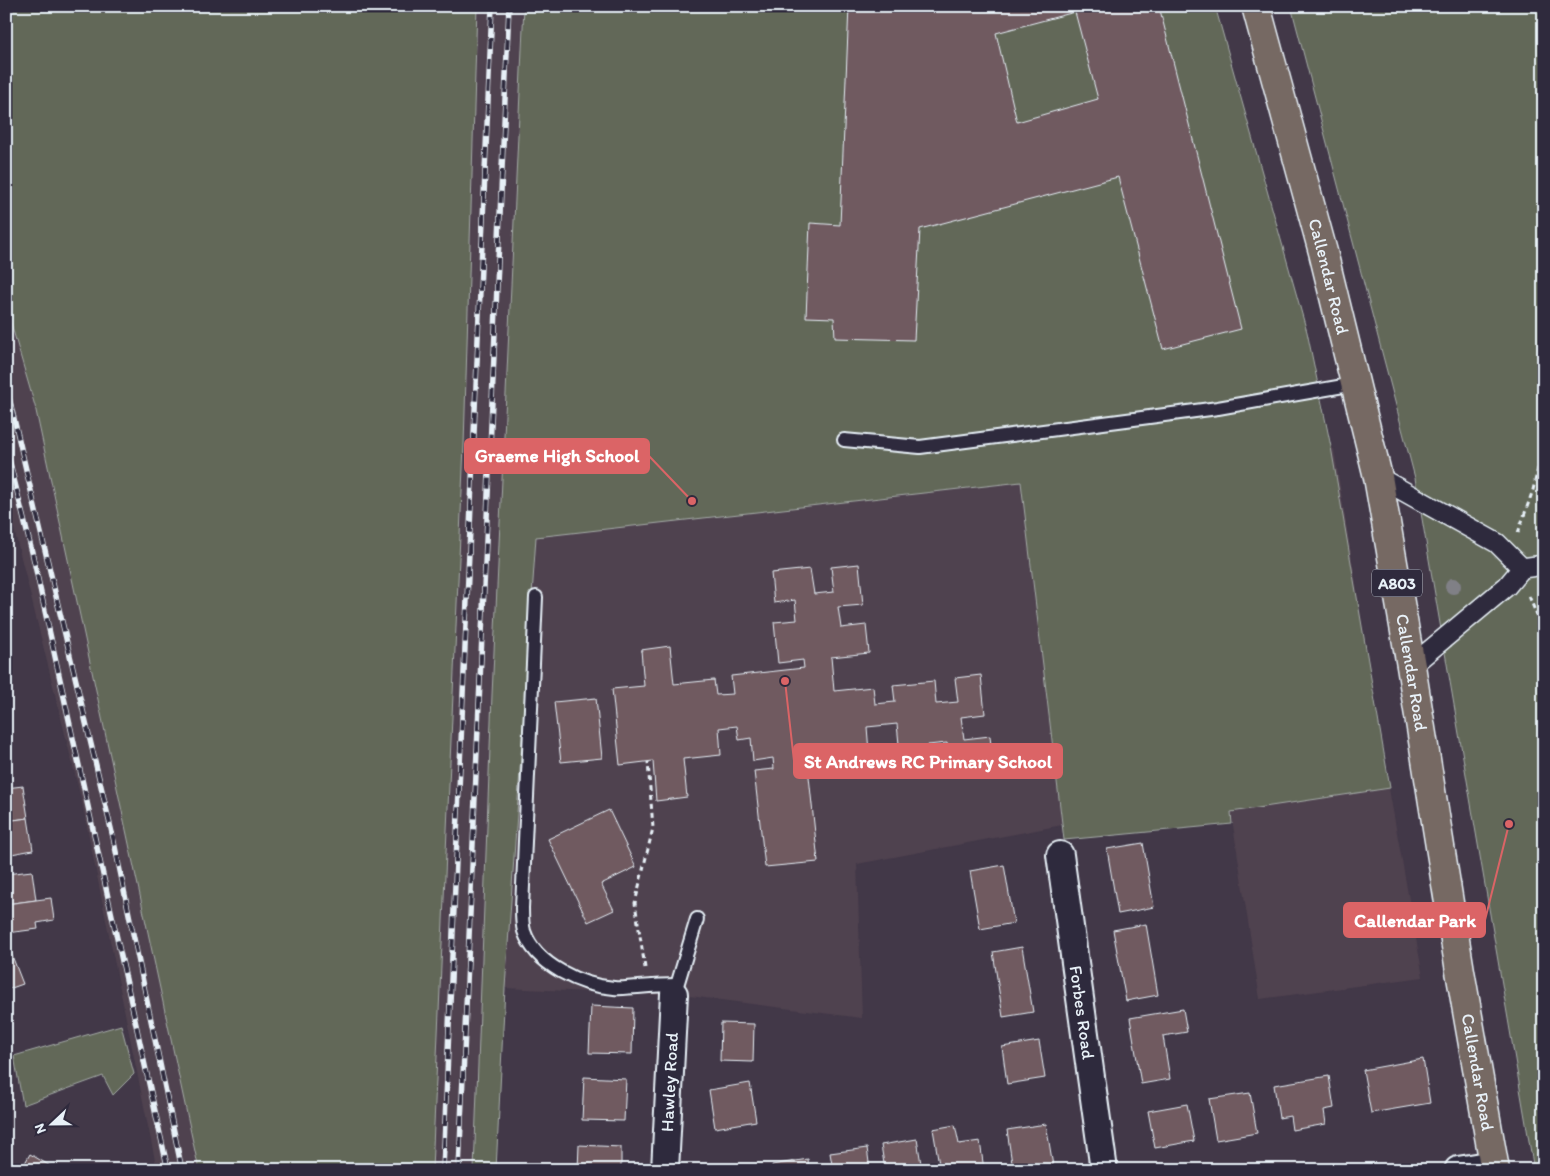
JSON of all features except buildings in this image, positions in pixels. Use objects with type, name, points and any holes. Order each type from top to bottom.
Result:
[{"type":"main road","name":"Callendar Road","points":[[1256,6],[1322,252],[1378,476],[1494,1167]]},
{"type":"street","points":[[1378,476],[1496,542],[1516,562],[1544,565]]},
{"type":"street","points":[[1411,666],[1507,586],[1516,562]]},
{"type":"street","name":"Forbes Road","points":[[1060,855],[1104,1170]]},
{"type":"street","name":"Hawley Road","points":[[665,1170],[675,989]]},
{"type":"street","points":[[1458,1170],[1494,1167]]},
{"type":"lane","points":[[844,440],[920,446],[1218,408],[1355,384]]},
{"type":"lane","points":[[536,597],[522,900],[524,932],[530,944],[541,958],[571,977],[588,984],[616,988],[648,986],[675,989],[697,919]]},
{"type":"path","points":[[1542,151],[1544,159]]},
{"type":"path","points":[[1516,562],[1544,442]]},
{"type":"path","points":[[1526,589],[1544,633]]},
{"type":"path","points":[[648,762],[653,828],[635,903],[648,986]]},
{"type":"shaded area","points":[[420,6],[1215,6],[1307,334],[1327,441],[1334,449],[1389,789],[1423,977],[1260,999],[1231,812],[1154,464],[687,520],[1021,482],[1062,825],[857,864],[862,1018],[674,994],[654,995],[505,988],[496,1170],[404,1170]]},
{"type":"shaded area","points":[[6,306],[35,406],[199,1170],[157,1170],[82,802],[6,497]]},
{"type":"green space","points":[[6,6],[477,6],[464,445],[432,1170],[199,1170],[35,406],[6,306]]},
{"type":"green space","points":[[524,6],[1215,6],[1307,332],[1331,447],[1390,788],[1231,812],[1232,824],[1064,840],[1021,482],[536,537],[505,988],[496,1170],[474,1170],[492,695]]},
{"type":"green space","points":[[1291,6],[1544,6],[1544,1170],[1534,1170],[1415,478]]},
{"type":"green space","points":[[121,1025],[134,1074],[113,1095],[103,1076],[23,1105],[14,1056]]},
{"type":"railway","points":[[443,1170],[492,6]]},
{"type":"railway","points":[[459,1170],[509,6]]},
{"type":"railway","points":[[6,385],[113,837],[182,1170]]},
{"type":"railway","points":[[6,447],[32,552],[168,1170]]},
{"type":"place","name":"Graeme High School","points":[[692,501]]},
{"type":"place","name":"St Andrews RC Primary School","points":[[785,681]]},
{"type":"place","name":"Callendar Park","points":[[1509,824]]}]
